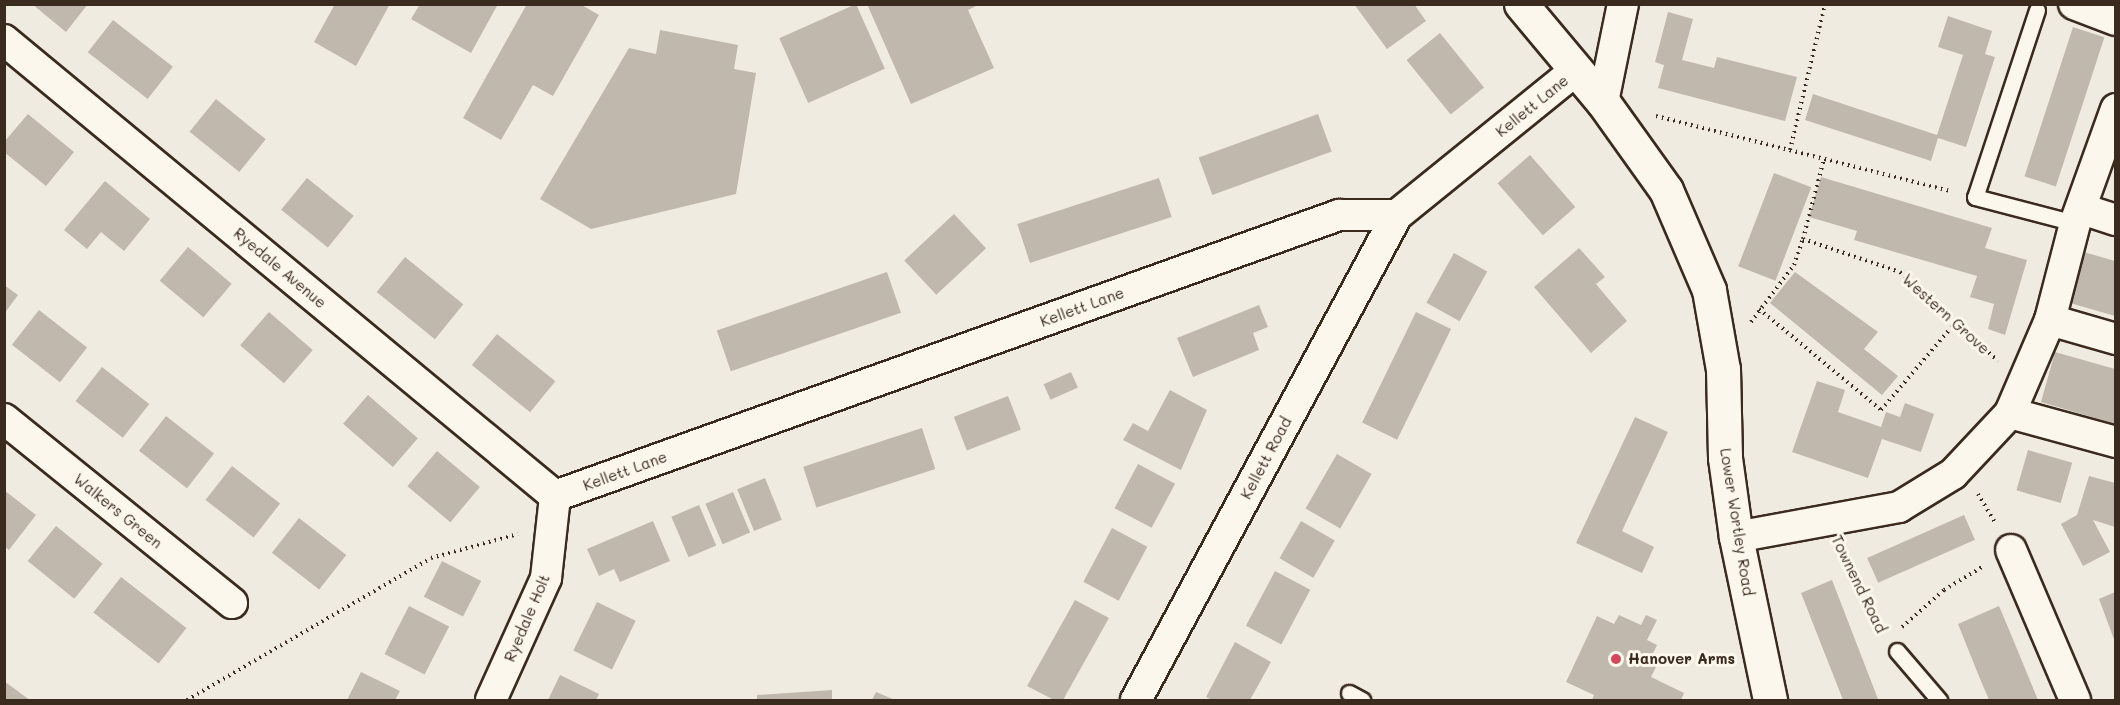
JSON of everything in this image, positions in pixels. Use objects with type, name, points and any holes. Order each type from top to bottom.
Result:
[{"type":"street","name":"Lower Wortley Road","points":[[1521,4],[1603,102],[1666,190],[1709,290],[1723,369],[1725,458],[1736,537],[1770,700]]},
{"type":"street","points":[[1603,102],[1623,4]]},
{"type":"street","points":[[2074,4],[2115,20]]},
{"type":"street","name":"Ryedale Avenue","points":[[4,40],[554,510]]},
{"type":"street","name":"Kellett Lane","points":[[554,510],[1339,215],[1397,215],[1575,70]]},
{"type":"street","points":[[1736,537],[1899,507],[1962,464],[2010,413],[2050,320],[2078,216],[2115,109]]},
{"type":"street","name":"Kellett Road","points":[[1136,700],[1397,215]]},
{"type":"street","points":[[2078,216],[2115,220]]},
{"type":"street","points":[[2050,320],[2115,339]]},
{"type":"street","points":[[2010,413],[2115,442]]},
{"type":"street","name":"Walkers Green","points":[[4,419],[232,603]]},
{"type":"street","name":"Ryedale Holt","points":[[491,700],[546,578],[554,510]]},
{"type":"street","points":[[2011,550],[2075,700]]},
{"type":"lane","points":[[2037,10],[1975,197],[2078,216]]},
{"type":"lane","points":[[1892,645],[1939,700]]},
{"type":"path","points":[[1790,150],[1825,4]]},
{"type":"path","points":[[1603,102],[1975,197]]},
{"type":"path","points":[[1723,369],[1759,309],[1794,265],[1824,159]]},
{"type":"path","name":"Western Grove","points":[[1803,239],[1900,272],[2023,383]]},
{"type":"path","points":[[1759,309],[1881,410],[1956,322]]},
{"type":"path","points":[[1892,645],[1944,590],[2011,550],[1962,464]]},
{"type":"path","points":[[188,700],[431,558],[554,510]]},
{"type":"path","name":"Townend Road","points":[[1827,520],[1892,645]]},
{"type":"building","points":[[32,4],[88,4],[66,32]]},
{"type":"building","points":[[335,4],[390,4],[356,66],[314,42]]},
{"type":"building","points":[[420,4],[498,4],[471,53],[411,19]]},
{"type":"building","points":[[527,4],[580,4],[599,15],[553,96],[533,85],[501,140],[463,118]]},
{"type":"building","points":[[856,4],[885,69],[808,103],[779,38]]},
{"type":"building","points":[[867,4],[980,4],[968,10],[994,68],[911,104]]},
{"type":"building","points":[[1354,4],[1414,4],[1426,21],[1387,49]]},
{"type":"building","points":[[1668,12],[1693,19],[1682,60],[1714,68],[1717,57],[1797,77],[1785,121],[1658,88],[1664,65],[1655,62]]},
{"type":"building","points":[[1948,16],[1992,31],[1985,54],[1995,57],[1966,147],[1938,138],[1931,161],[1805,120],[1813,94],[1937,135],[1963,55],[1938,47]]},
{"type":"building","points":[[113,20],[173,67],[148,99],[88,52]]},
{"type":"building","points":[[2073,27],[2104,37],[2056,187],[2024,176]]},
{"type":"building","points":[[660,30],[738,45],[734,69],[756,73],[736,194],[591,229],[540,199],[629,48],[656,54]]},
{"type":"building","points":[[1440,33],[1484,87],[1451,114],[1407,60]]},
{"type":"building","points":[[216,99],[266,139],[239,172],[190,132]]},
{"type":"building","points":[[28,114],[74,152],[46,186],[4,152],[4,142]]},
{"type":"building","points":[[1318,114],[1332,152],[1212,195],[1199,157]]},
{"type":"building","points":[[1530,155],[1575,207],[1543,235],[1498,183]]},
{"type":"building","points":[[1774,173],[1811,187],[1776,281],[1738,266]]},
{"type":"building","points":[[1821,177],[1992,228],[1985,248],[2027,260],[2005,335],[1988,329],[1994,304],[1970,297],[1977,276],[1854,240],[1857,231],[1809,217]]},
{"type":"building","points":[[307,178],[354,216],[328,248],[281,210]]},
{"type":"building","points":[[1159,178],[1172,217],[1030,263],[1017,224]]},
{"type":"building","points":[[105,181],[150,219],[124,251],[101,232],[87,249],[64,230]]},
{"type":"building","points":[[954,214],[986,248],[936,295],[904,260]]},
{"type":"building","points":[[188,247],[232,284],[203,317],[160,281]]},
{"type":"building","points":[[1579,248],[1605,277],[1596,284],[1627,321],[1591,353],[1534,287]]},
{"type":"building","points":[[2084,252],[2115,261],[2115,316],[2070,303]]},
{"type":"building","points":[[1454,253],[1487,271],[1460,321],[1426,303]]},
{"type":"building","points":[[405,257],[463,304],[435,339],[377,292]]},
{"type":"building","points":[[887,272],[901,313],[731,371],[717,331]]},
{"type":"building","points":[[1795,272],[1878,332],[1864,349],[1898,376],[1882,395],[1770,303]]},
{"type":"building","points":[[4,285],[18,295],[4,314]]},
{"type":"building","points":[[1259,305],[1268,327],[1253,333],[1259,350],[1193,377],[1177,338]]},
{"type":"building","points":[[39,310],[87,348],[60,382],[12,345]]},
{"type":"building","points":[[269,312],[313,350],[284,383],[240,345]]},
{"type":"building","points":[[1416,312],[1451,329],[1397,440],[1362,423]]},
{"type":"building","points":[[497,334],[555,381],[530,412],[472,365]]},
{"type":"building","points":[[2055,352],[2115,369],[2115,424],[2041,402]]},
{"type":"building","points":[[102,367],[149,404],[123,438],[76,401]]},
{"type":"building","points":[[1071,372],[1078,388],[1051,400],[1044,384]]},
{"type":"building","points":[[1817,381],[1845,390],[1838,412],[1881,427],[1886,412],[1900,417],[1905,403],[1934,414],[1921,452],[1882,439],[1868,478],[1792,452]]},
{"type":"building","points":[[1170,390],[1207,410],[1181,470],[1123,440],[1133,423],[1148,431]]},
{"type":"building","points":[[368,395],[418,438],[393,467],[343,424]]},
{"type":"building","points":[[1008,396],[1021,430],[967,450],[954,417]]},
{"type":"building","points":[[166,416],[214,454],[187,488],[139,451]]},
{"type":"building","points":[[1635,417],[1668,432],[1622,531],[1654,547],[1642,573],[1576,543]]},
{"type":"building","points":[[922,428],[935,469],[816,508],[803,467]]},
{"type":"building","points":[[2028,450],[2072,463],[2061,503],[2016,490]]},
{"type":"building","points":[[437,451],[480,487],[450,522],[407,486]]},
{"type":"building","points":[[1337,454],[1372,474],[1340,529],[1306,509]]},
{"type":"building","points":[[1138,464],[1175,484],[1152,528],[1115,508]]},
{"type":"building","points":[[232,466],[280,504],[254,537],[206,500]]},
{"type":"building","points":[[2089,476],[2115,483],[2115,527],[2093,520],[2110,552],[2083,566],[2061,524],[2077,515]]},
{"type":"building","points":[[765,478],[782,520],[754,531],[737,489]]},
{"type":"building","points":[[4,490],[36,515],[9,550],[4,546]]},
{"type":"building","points":[[733,492],[750,533],[723,544],[705,504]]},
{"type":"building","points":[[699,505],[716,546],[689,557],[671,517]]},
{"type":"building","points":[[1964,515],[1975,540],[1878,583],[1867,558]]},
{"type":"building","points":[[299,518],[346,555],[319,590],[272,553]]},
{"type":"building","points":[[653,521],[670,561],[620,582],[614,569],[599,576],[587,549]]},
{"type":"building","points":[[1301,521],[1335,540],[1313,578],[1280,558]]},
{"type":"building","points":[[56,526],[103,564],[74,599],[28,561]]},
{"type":"building","points":[[1112,528],[1147,547],[1119,601],[1083,582]]},
{"type":"building","points":[[442,561],[481,581],[463,617],[424,597]]},
{"type":"building","points":[[1275,571],[1310,590],[1281,645],[1246,626]]},
{"type":"building","points":[[121,577],[186,628],[159,664],[93,612]]},
{"type":"building","points":[[1832,580],[1878,699],[1843,700],[1801,593]]},
{"type":"building","points":[[2115,592],[2115,642],[2099,599]]},
{"type":"building","points":[[1075,600],[1109,618],[1063,700],[1054,700],[1027,686]]},
{"type":"building","points":[[597,602],[636,621],[612,669],[573,651]]},
{"type":"building","points":[[409,606],[449,626],[425,675],[384,654]]},
{"type":"building","points":[[1999,606],[2038,700],[1989,700],[1978,674],[1958,624]]},
{"type":"building","name":"Hanover Arms","points":[[1619,615],[1641,625],[1646,615],[1657,620],[1647,640],[1657,645],[1651,658],[1659,661],[1651,677],[1684,693],[1681,700],[1592,700],[1594,695],[1566,682],[1597,616],[1614,624]]},
{"type":"building","points":[[1235,642],[1271,662],[1250,700],[1212,700],[1206,697]]},
{"type":"building","points":[[361,672],[400,691],[395,700],[347,700]]},
{"type":"building","points":[[560,675],[599,694],[596,700],[548,700]]},
{"type":"building","points":[[4,681],[27,698],[30,700],[4,700]]},
{"type":"building","points":[[832,690],[832,700],[757,700],[757,695]]},
{"type":"building","points":[[876,692],[895,700],[872,700]]},
{"type":"place","name":"Hanover Arms","points":[[1616,659]]}]
